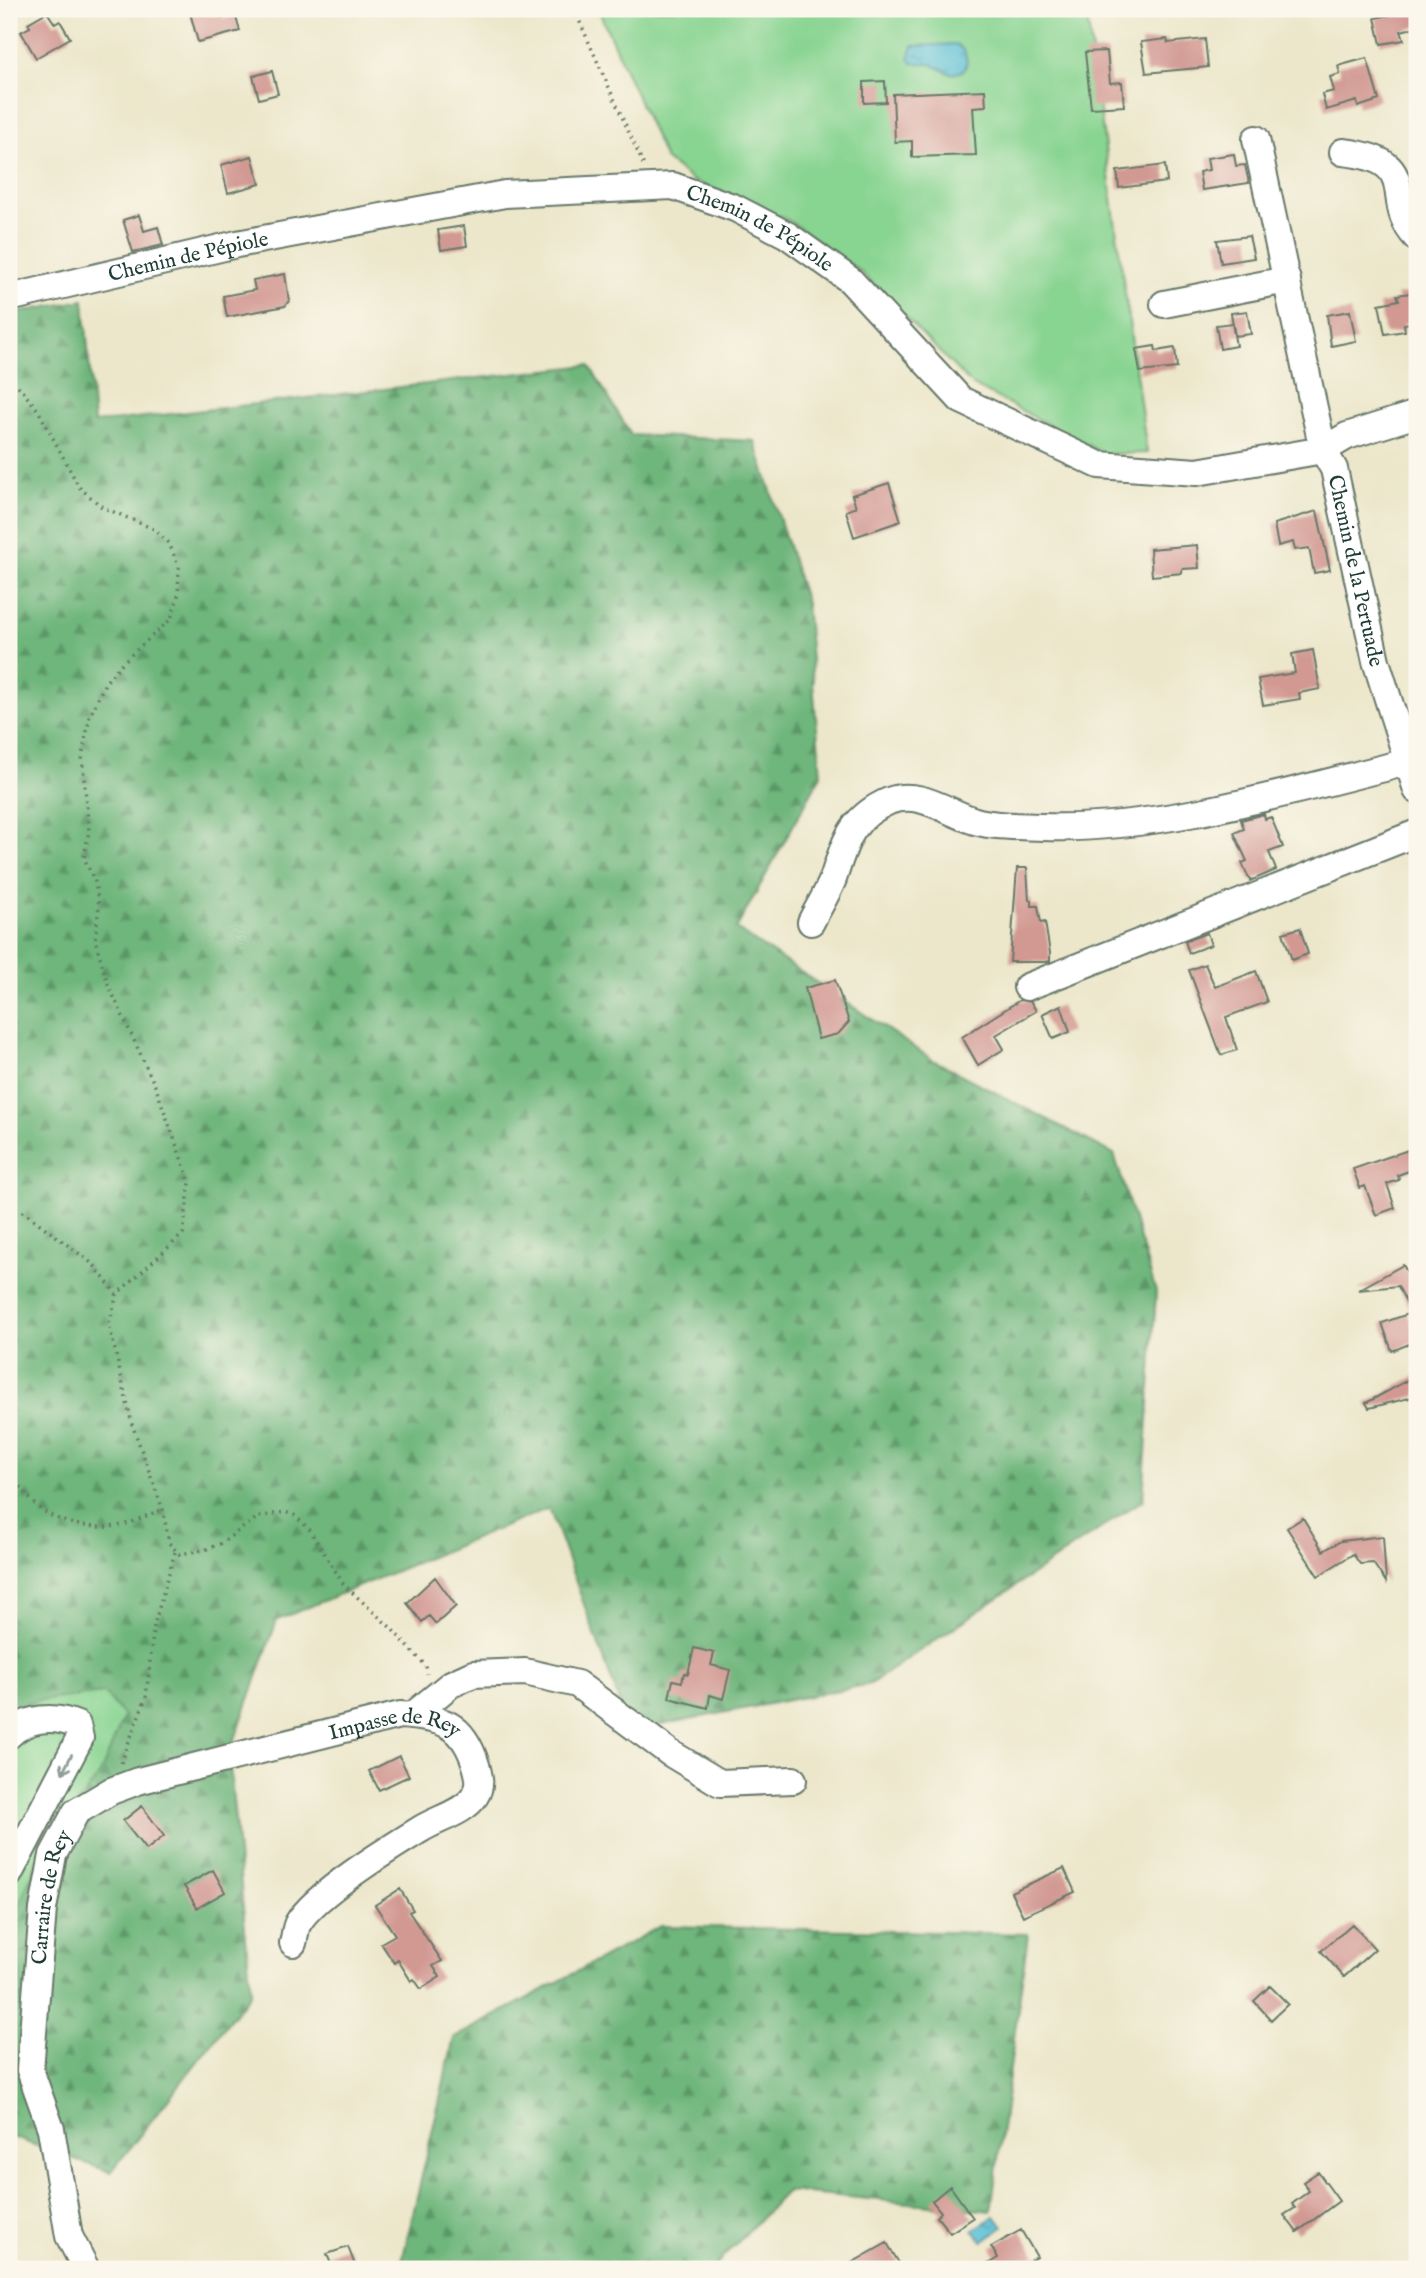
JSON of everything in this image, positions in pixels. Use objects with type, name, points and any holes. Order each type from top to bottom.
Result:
[{"type":"street","points":[[1256,139],[1323,450]]},
{"type":"street","points":[[1343,152],[1362,154],[1388,166],[1395,173],[1407,222],[1417,239]]},
{"type":"street","name":"Chemin de Pépiole","points":[[9,298],[237,244],[505,194],[673,186],[735,208],[787,235],[850,280],[961,400],[1098,465],[1197,472],[1323,450]]},
{"type":"street","points":[[1164,304],[1287,280]]},
{"type":"street","name":"Chemin de la Pertuade","points":[[1417,414],[1347,436],[1323,450],[1334,469],[1376,661],[1417,790]]},
{"type":"street","points":[[811,922],[832,882],[846,837],[864,817],[892,800],[933,803],[974,821],[1044,827],[1098,825],[1200,810],[1408,762]]},
{"type":"street","points":[[1027,987],[1417,832]]},
{"type":"street","points":[[421,1709],[451,1684],[473,1674],[525,1672],[577,1684],[636,1725],[670,1753],[720,1783],[793,1780]]},
{"type":"street","name":"Impasse de Rey","points":[[111,1791],[138,1781],[421,1709],[460,1730],[469,1742],[481,1780],[476,1795],[466,1805],[421,1829],[323,1896],[298,1923],[293,1943]]},
{"type":"street","points":[[9,1735],[19,1726],[58,1717],[77,1725],[80,1738],[9,1874]]},
{"type":"street","name":"Carraire de Rey","points":[[86,2269],[69,2236],[51,2129],[30,2065],[43,1909],[53,1855],[76,1812],[111,1791]]},
{"type":"path","points":[[574,9],[654,187]]},
{"type":"path","points":[[9,375],[38,410],[79,487],[102,507],[154,529],[169,543],[179,568],[178,597],[171,619],[122,663],[105,683],[90,716],[82,756],[89,831],[84,858],[95,882],[99,906],[95,940],[108,984],[156,1088],[190,1183],[183,1234],[117,1294],[108,1324],[132,1424],[163,1510],[169,1543],[174,1552],[154,1625],[146,1697],[111,1791]]},
{"type":"path","points":[[9,1205],[28,1214],[94,1265],[117,1294]]},
{"type":"path","points":[[9,1469],[34,1503],[51,1516],[64,1521],[96,1527],[118,1526],[163,1510]]},
{"type":"path","points":[[174,1552],[204,1550],[220,1544],[258,1517],[285,1512],[294,1515],[309,1529],[344,1585],[390,1627],[426,1666],[421,1709]]},
{"type":"green space","points":[[598,9],[1086,9],[1147,453],[1104,454],[971,384],[862,273],[788,220],[693,181],[665,159]]},
{"type":"green space","points":[[84,300],[94,423],[589,365],[631,435],[755,441],[806,603],[821,775],[736,929],[933,1060],[1114,1154],[1156,1292],[1143,1500],[870,1684],[630,1731],[549,1508],[277,1620],[229,1756],[251,1993],[111,2172],[9,2136],[9,314]]},
{"type":"green space","points":[[104,1693],[124,1716],[100,1774],[42,1849],[19,1905],[9,1915],[9,1713],[36,1701]]},
{"type":"green space","points":[[661,1926],[1028,1934],[991,2211],[787,2191],[712,2269],[394,2269],[403,2257],[454,2038]]},
{"type":"water","points":[[956,44],[964,52],[966,59],[964,70],[959,72],[947,72],[929,63],[912,63],[909,58],[913,46]]},
{"type":"water","points":[[995,2216],[1003,2227],[983,2242],[973,2230]]},
{"type":"building","points":[[189,9],[220,9],[223,18],[235,14],[240,31],[198,42]]},
{"type":"building","points":[[1395,9],[1417,9],[1417,27],[1401,31],[1404,40],[1381,44],[1375,18],[1396,14]]},
{"type":"building","points":[[47,12],[55,24],[60,21],[70,38],[36,58],[21,32],[30,27],[28,23]]},
{"type":"building","points":[[1167,39],[1168,43],[1205,39],[1208,67],[1146,73],[1141,42]]},
{"type":"building","points":[[1107,51],[1110,83],[1122,82],[1124,106],[1091,108],[1085,52]]},
{"type":"building","points":[[1367,58],[1379,100],[1358,107],[1357,101],[1326,110],[1322,94],[1334,91],[1330,77],[1340,74],[1338,66]]},
{"type":"building","points":[[272,71],[278,94],[259,99],[253,76]]},
{"type":"building","points":[[885,81],[886,102],[864,103],[864,82]]},
{"type":"building","points":[[985,90],[986,106],[973,107],[976,155],[912,157],[912,141],[895,142],[893,94]]},
{"type":"building","points":[[1234,154],[1236,166],[1245,165],[1249,183],[1202,190],[1199,172],[1209,170],[1207,158]]},
{"type":"building","points":[[252,156],[260,184],[228,193],[221,165]]},
{"type":"building","points":[[1165,165],[1167,182],[1119,188],[1117,171]]},
{"type":"building","points":[[139,215],[144,231],[158,227],[163,245],[133,252],[123,220]]},
{"type":"building","points":[[464,226],[467,246],[441,250],[438,230]]},
{"type":"building","points":[[1249,236],[1254,258],[1221,263],[1217,240]]},
{"type":"building","points":[[285,274],[289,301],[285,306],[227,317],[223,296],[255,290],[253,280]]},
{"type":"building","points":[[1417,292],[1417,322],[1404,324],[1405,331],[1385,334],[1379,304],[1399,300],[1397,295]]},
{"type":"building","points":[[1247,311],[1251,334],[1235,336],[1231,313]]},
{"type":"building","points":[[1350,311],[1356,341],[1331,346],[1327,315]]},
{"type":"building","points":[[1232,323],[1236,346],[1220,349],[1216,325]]},
{"type":"building","points":[[1155,346],[1156,351],[1175,348],[1177,368],[1140,372],[1136,349]]},
{"type":"building","points":[[889,483],[901,521],[854,537],[846,511],[856,507],[852,495]]},
{"type":"building","points":[[1317,511],[1330,570],[1314,573],[1309,548],[1295,550],[1293,542],[1278,546],[1274,524]]},
{"type":"building","points":[[1197,545],[1199,568],[1152,576],[1150,549]]},
{"type":"building","points":[[1313,650],[1320,689],[1299,693],[1300,699],[1263,705],[1258,679],[1295,673],[1292,654]]},
{"type":"building","points":[[1264,814],[1265,819],[1271,817],[1283,847],[1269,852],[1276,870],[1250,881],[1242,863],[1247,861],[1234,833],[1244,829],[1241,820]]},
{"type":"building","points":[[1017,868],[1027,868],[1029,900],[1032,900],[1032,906],[1038,906],[1041,923],[1045,922],[1050,961],[1010,962]]},
{"type":"building","points":[[1300,928],[1308,954],[1292,960],[1283,933]]},
{"type":"building","points":[[1207,933],[1211,945],[1189,953],[1185,941]]},
{"type":"building","points":[[1205,964],[1215,987],[1256,971],[1267,1002],[1226,1017],[1237,1050],[1221,1055],[1189,970]]},
{"type":"building","points":[[835,980],[849,1022],[838,1034],[818,1039],[805,988]]},
{"type":"building","points":[[1020,1000],[1031,1002],[1036,1011],[996,1035],[1004,1049],[978,1065],[962,1037]]},
{"type":"building","points":[[1061,1005],[1070,1032],[1053,1039],[1042,1014]]},
{"type":"building","points":[[1417,1147],[1417,1168],[1398,1175],[1399,1180],[1387,1184],[1395,1208],[1376,1215],[1365,1186],[1360,1188],[1353,1169]]},
{"type":"building","points":[[1403,1265],[1407,1272],[1417,1266],[1417,1324],[1398,1286],[1358,1290]]},
{"type":"building","points":[[1408,1314],[1417,1341],[1392,1351],[1382,1323]]},
{"type":"building","points":[[1417,1375],[1417,1396],[1369,1408],[1366,1403]]},
{"type":"building","points":[[1303,1518],[1323,1551],[1341,1541],[1383,1536],[1386,1582],[1373,1563],[1360,1564],[1353,1554],[1318,1576],[1287,1528]]},
{"type":"building","points":[[435,1577],[456,1606],[436,1624],[429,1616],[422,1622],[407,1603]]},
{"type":"building","points":[[694,1648],[714,1653],[711,1665],[730,1670],[723,1699],[710,1695],[708,1708],[669,1698],[673,1680],[682,1682],[684,1673],[688,1674]]},
{"type":"building","points":[[399,1756],[409,1776],[379,1790],[369,1771]]},
{"type":"building","points":[[142,1806],[164,1836],[146,1850],[123,1821]]},
{"type":"building","points":[[1064,1868],[1075,1892],[1023,1916],[1011,1892]]},
{"type":"building","points":[[213,1870],[225,1892],[197,1908],[184,1886]]},
{"type":"building","points":[[400,1889],[413,1910],[409,1912],[442,1961],[433,1966],[440,1977],[421,1989],[414,1979],[411,1981],[398,1960],[394,1963],[381,1943],[395,1935],[375,1905]]},
{"type":"building","points":[[1352,1924],[1375,1949],[1344,1977],[1321,1951]]},
{"type":"building","points":[[1270,1986],[1288,2004],[1271,2020],[1254,2001]]},
{"type":"building","points":[[1318,2172],[1339,2201],[1297,2232],[1284,2215],[1295,2208],[1292,2204],[1309,2191],[1303,2182]]},
{"type":"building","points":[[950,2186],[973,2218],[950,2233],[937,2217],[941,2212],[932,2201]]},
{"type":"building","points":[[1021,2230],[1037,2257],[1014,2269],[979,2269],[998,2258],[991,2247]]},
{"type":"building","points":[[887,2243],[899,2263],[887,2269],[841,2269]]},
{"type":"building","points":[[348,2247],[355,2265],[333,2269],[327,2254]]}]
